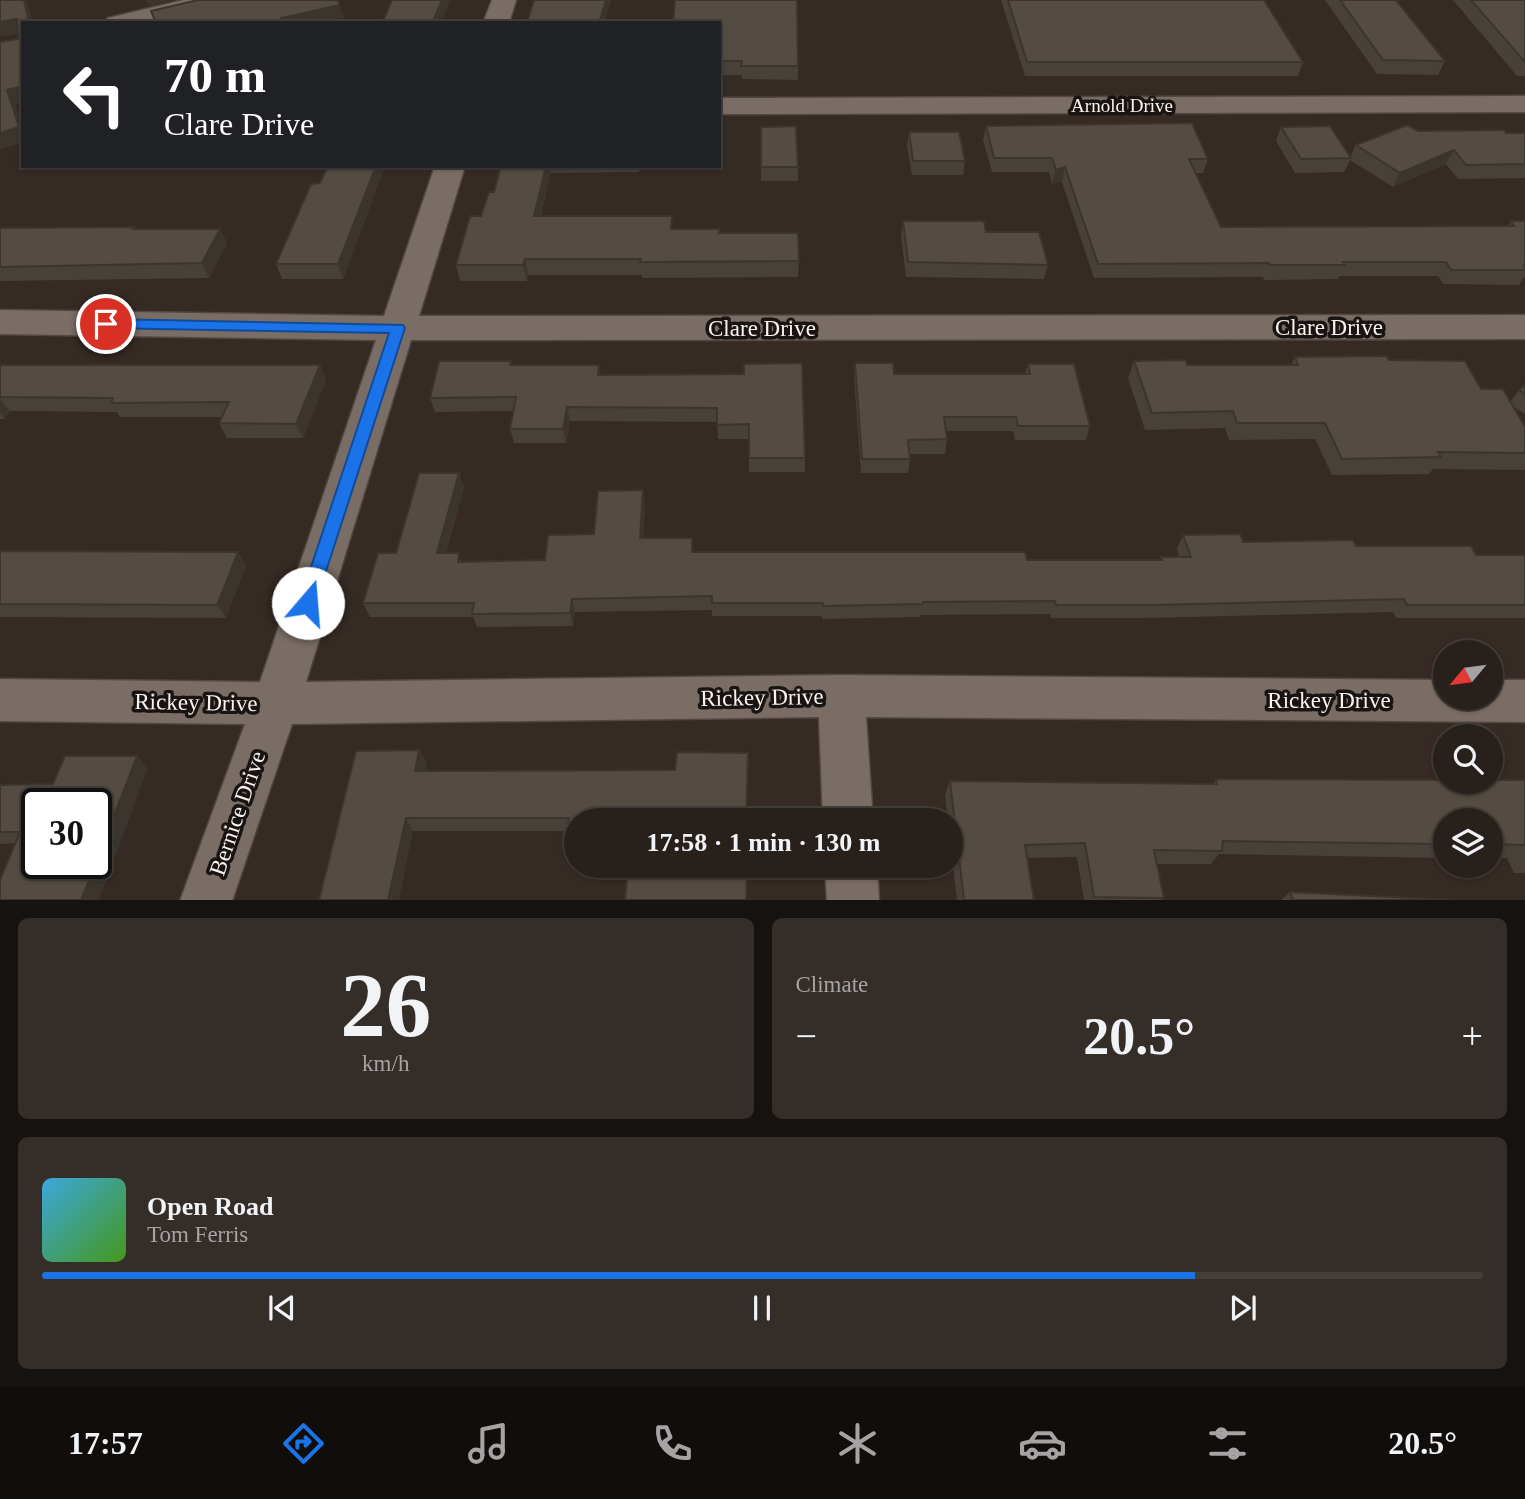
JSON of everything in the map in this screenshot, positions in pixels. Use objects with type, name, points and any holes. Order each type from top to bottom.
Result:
[{"type":"street","points":[[126,21],[217,0]]},
{"type":"street","points":[[497,21],[504,0]]},
{"type":"street","name":"Arnold Drive","points":[[721,106],[1525,104]]},
{"type":"street","name":"Bernice Drive","points":[[206,900],[276,703],[449,168]]},
{"type":"street","name":"Clare Drive","points":[[0,323],[398,328],[1525,327]]},
{"type":"street","points":[[841,696],[847,808]]},
{"type":"street","name":"Rickey Drive","points":[[0,700],[276,703],[841,696],[1525,701]]},
{"type":"street","points":[[852,878],[853,900]]},
{"type":"building","points":[[0,0],[24,0],[29,21],[21,21],[21,86],[7,90],[19,127],[0,133],[0,42],[18,39],[17,19],[0,22]]},
{"type":"building","points":[[198,0],[337,0],[340,5],[281,18],[280,21],[155,21],[151,11]]},
{"type":"building","points":[[392,0],[442,0],[433,21],[383,21]]},
{"type":"building","points":[[534,0],[606,0],[600,21],[528,21]]},
{"type":"building","points":[[675,0],[797,0],[798,66],[741,66],[742,61],[721,61],[721,21],[673,21]]},
{"type":"building","points":[[1008,0],[1264,0],[1303,62],[1027,62]]},
{"type":"building","points":[[1340,0],[1396,0],[1445,61],[1383,60]]},
{"type":"building","points":[[1471,0],[1525,0],[1525,62]]},
{"type":"building","points":[[1192,123],[1208,159],[1189,159],[1221,227],[1514,226],[1511,221],[1525,221],[1525,270],[1451,270],[1446,262],[1343,262],[1345,265],[1098,264],[1065,167],[1056,170],[1052,158],[994,158],[986,126]]},
{"type":"building","points":[[1407,125],[1418,131],[1504,130],[1506,133],[1525,133],[1525,164],[1466,165],[1454,150],[1400,173],[1356,145]]},
{"type":"building","points":[[796,126],[798,167],[761,167],[761,127]]},
{"type":"building","points":[[1330,126],[1351,158],[1301,159],[1281,127]]},
{"type":"building","points":[[909,132],[959,132],[965,161],[913,161]]},
{"type":"building","points":[[327,168],[375,168],[338,264],[276,264],[311,184],[320,183]]},
{"type":"building","points":[[500,168],[546,168],[534,216],[672,216],[671,229],[720,229],[719,233],[798,233],[799,261],[640,262],[641,259],[525,259],[523,265],[456,265],[470,216],[481,216],[489,192],[494,192]]},
{"type":"building","points":[[903,221],[984,221],[986,232],[1039,232],[1048,265],[908,262]]},
{"type":"building","points":[[135,227],[133,229],[220,229],[202,263],[0,267],[0,228]]},
{"type":"building","points":[[1386,356],[1389,360],[1465,361],[1481,389],[1503,389],[1525,427],[1525,453],[1438,452],[1441,457],[1342,459],[1325,423],[1237,423],[1233,411],[1152,413],[1134,361],[1186,360],[1187,365],[1298,365],[1295,357]]},
{"type":"building","points":[[439,361],[511,361],[510,365],[599,365],[598,375],[744,374],[744,364],[802,363],[805,458],[749,458],[749,424],[717,425],[717,408],[567,407],[563,429],[510,429],[516,397],[430,398]]},
{"type":"building","points":[[855,363],[893,363],[894,374],[1030,374],[1028,364],[1074,364],[1090,426],[1018,426],[1016,417],[944,417],[947,439],[908,440],[910,459],[862,459]]},
{"type":"building","points":[[0,365],[320,365],[296,424],[219,423],[229,402],[111,403],[113,398],[0,397]]},
{"type":"building","points":[[419,473],[459,473],[437,553],[459,553],[458,562],[545,560],[548,535],[594,534],[598,491],[643,490],[640,538],[692,538],[692,552],[1025,552],[1027,560],[1162,560],[1161,557],[1191,557],[1183,535],[1240,534],[1243,542],[1353,540],[1356,546],[1471,546],[1476,555],[1525,555],[1525,605],[1407,605],[1404,599],[1152,605],[1056,605],[1055,601],[823,606],[823,603],[712,603],[712,596],[572,599],[570,613],[472,614],[474,603],[363,603],[378,553],[396,553]]},
{"type":"building","points":[[0,551],[238,552],[217,605],[0,604]]},
{"type":"building","points":[[419,750],[415,771],[675,770],[677,752],[748,753],[746,808],[564,808],[564,818],[406,818],[388,900],[319,900],[356,751]]},
{"type":"building","points":[[65,756],[137,756],[112,821],[112,788],[21,788],[21,879],[90,879],[81,900],[0,900],[0,880],[20,832],[0,832],[0,785],[53,784]]},
{"type":"building","points":[[1216,779],[1433,780],[1433,794],[1503,794],[1503,780],[1525,780],[1525,845],[1503,844],[1503,808],[1433,808],[1433,844],[1223,841],[1222,851],[1154,850],[1164,898],[1094,897],[1085,843],[1025,845],[1034,900],[964,900],[961,878],[963,808],[953,808],[950,781],[1217,784]]},
{"type":"building","points":[[627,878],[747,878],[746,900],[625,900]]},
{"type":"building","points":[[1290,892],[1453,900],[1293,900]]},
{"type":"route","points":[[106,324],[398,328],[308,603]]}]
